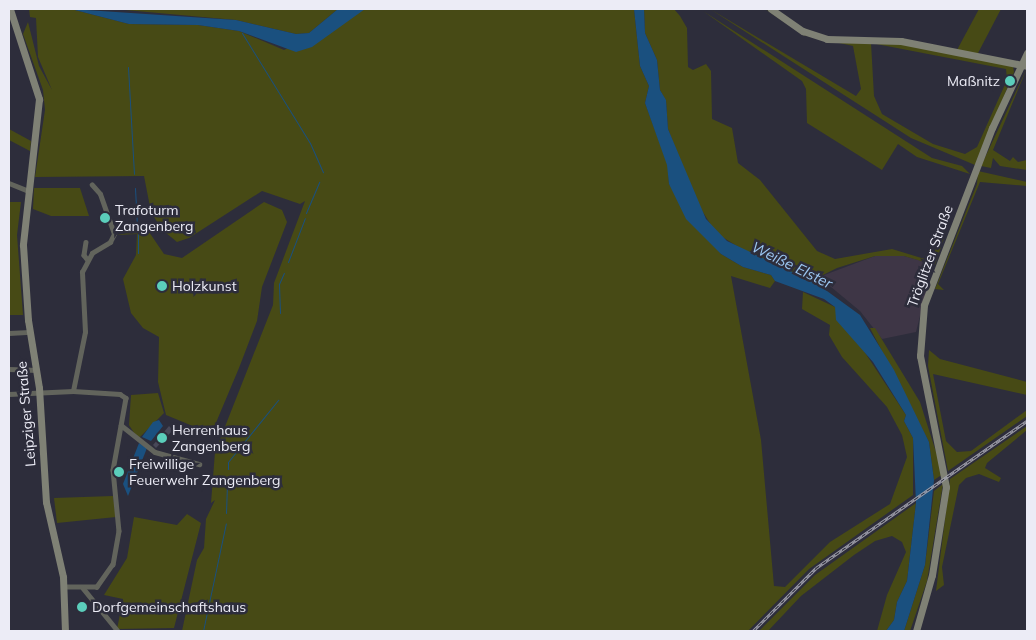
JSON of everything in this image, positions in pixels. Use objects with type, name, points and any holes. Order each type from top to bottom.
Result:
[{"type":"street","name":"Leipziger Straße","points":[[10,9],[40,104],[23,239],[30,332],[40,394],[46,508],[64,587],[64,631]]},
{"type":"street","points":[[771,9],[803,31],[827,39],[901,40],[1024,66]]},
{"type":"street","name":"Tröglitzer Straße","points":[[916,631],[930,585],[945,496],[941,457],[920,356],[921,319],[928,289],[992,128],[1024,66],[1027,53]]},
{"type":"street","points":[[9,183],[28,191]]},
{"type":"street","points":[[73,391],[85,332],[81,279],[87,259],[110,242],[114,234],[100,194],[92,185]]},
{"type":"street","points":[[86,242],[84,255],[87,259]]},
{"type":"street","points":[[9,333],[30,332]]},
{"type":"street","points":[[9,369],[36,370]]},
{"type":"street","points":[[9,394],[73,391],[124,395],[127,402],[113,470],[119,525],[115,557],[101,585],[83,588],[64,587]]},
{"type":"street","points":[[121,426],[158,453],[199,464]]},
{"type":"street","points":[[83,588],[101,614],[118,631]]},
{"type":"shaded area","points":[[875,256],[904,256],[933,264],[916,332],[882,339],[860,311],[819,277]]},
{"type":"green space","points":[[29,9],[71,9],[129,24],[198,25],[239,31],[284,50],[365,9],[634,9],[640,66],[649,86],[645,103],[668,165],[669,184],[721,254],[743,267],[771,275],[775,281],[770,288],[731,276],[761,440],[774,586],[785,587],[830,542],[890,504],[907,457],[902,435],[887,407],[842,357],[829,335],[830,325],[802,309],[803,292],[835,307],[906,415],[904,421],[913,438],[913,495],[809,569],[748,631],[182,631],[197,560],[204,548],[206,519],[215,500],[211,503],[215,452],[273,305],[274,283],[305,201],[300,204],[262,191],[189,238],[177,242],[160,228],[168,225],[159,225],[151,212],[144,176],[35,177],[45,110],[43,90],[23,34],[28,22],[39,66],[52,90],[38,57],[36,18],[30,17]]},
{"type":"green space","points":[[114,9],[338,9],[309,33],[296,34],[236,20]]},
{"type":"green space","points":[[644,9],[674,9],[680,16],[687,28],[688,67],[693,70],[706,64],[711,71],[712,119],[732,128],[738,163],[760,180],[817,251],[835,259],[892,249],[928,260],[944,238],[935,265],[904,256],[875,256],[837,268],[819,277],[816,283],[748,253],[716,233],[696,201],[668,129],[666,101],[660,90],[657,60],[645,33]]},
{"type":"green space","points":[[710,9],[856,96],[861,89],[853,46],[803,35],[765,9],[813,36],[901,42],[1013,66],[1014,72],[975,165],[911,138]],"holes":[[[871,43],[1006,69],[1007,80],[977,147],[965,154],[933,144],[882,114],[874,96]]]},
{"type":"green space","points":[[979,9],[1001,9],[977,55],[957,50]]},
{"type":"green space","points":[[703,11],[932,158],[962,166],[970,174],[917,157],[898,144],[882,170],[807,123],[806,89],[802,81]]},
{"type":"green space","points":[[1027,68],[993,150],[1010,161],[1013,157],[1018,162],[1027,160],[1027,170],[1000,166],[993,158],[991,168],[981,166]]},
{"type":"green space","points":[[9,129],[31,141],[30,151],[9,140]]},
{"type":"green space","points":[[978,171],[1027,182],[1027,186],[980,182],[938,284],[944,290],[935,289],[977,184]]},
{"type":"green space","points":[[34,188],[80,188],[89,216],[51,216],[33,209]]},
{"type":"green space","points":[[9,202],[21,202],[17,235],[23,315],[9,315]]},
{"type":"green space","points":[[264,202],[282,210],[287,222],[262,287],[257,321],[239,368],[215,425],[200,429],[166,415],[158,382],[159,337],[143,328],[131,313],[123,279],[136,255],[137,234],[117,235],[147,229],[164,254],[182,258]]},
{"type":"green space","points":[[870,328],[875,328],[920,402],[943,474],[934,480],[929,442]]},
{"type":"green space","points":[[929,350],[940,359],[1027,382],[1027,395],[933,374],[946,441],[957,452],[971,451],[1027,410],[1027,416],[948,471],[928,366]]},
{"type":"green space","points":[[158,393],[164,413],[140,437],[136,436],[129,425],[131,395]]},
{"type":"green space","points":[[1027,426],[1027,430],[987,463],[985,468],[1001,478],[999,482],[979,474],[966,478],[959,485],[942,567],[944,585],[936,591],[950,479]]},
{"type":"green space","points":[[943,484],[927,581],[910,631],[904,631],[925,565],[934,491]]},
{"type":"green space","points":[[113,496],[116,517],[57,523],[54,498]]},
{"type":"green space","points":[[916,503],[907,581],[897,602],[894,620],[886,631],[877,631],[887,595],[906,552],[902,542],[892,536],[875,541],[854,555],[801,596],[768,631],[759,631],[815,575]]},
{"type":"green space","points":[[187,514],[201,523],[174,628],[117,629],[123,599],[104,595],[127,558],[134,517],[177,525]]},
{"type":"water","points":[[71,9],[236,20],[296,34],[309,33],[338,9],[365,9],[312,47],[296,52],[239,31],[198,25],[129,24]]},
{"type":"water","points":[[634,9],[644,9],[645,33],[657,60],[660,90],[666,100],[668,129],[706,219],[727,241],[816,283],[860,315],[894,370],[929,442],[934,480],[925,565],[904,631],[886,631],[894,620],[897,602],[907,581],[916,503],[913,438],[904,421],[906,415],[873,362],[836,320],[835,307],[824,299],[775,281],[771,275],[743,267],[721,254],[686,219],[669,184],[667,165],[645,103],[649,86],[640,66]]},
{"type":"water","points":[[159,420],[163,426],[151,441],[142,437],[153,422]]},
{"type":"water","points":[[139,443],[147,448],[128,496],[123,484]]},
{"type":"building","name":"Herrenhaus Zangenberg","points":[[169,426],[173,430],[156,448],[153,445]]},
{"type":"waterway","points":[[242,33],[310,143],[323,172]]},
{"type":"waterway","points":[[128,67],[134,174]]},
{"type":"waterway","points":[[306,213],[319,182]]},
{"type":"waterway","points":[[135,188],[137,225]]},
{"type":"waterway","points":[[288,262],[305,218]]},
{"type":"waterway","points":[[138,231],[138,253]]},
{"type":"waterway","points":[[280,313],[279,284],[284,273]]},
{"type":"waterway","points":[[228,469],[228,462],[278,400]]},
{"type":"waterway","points":[[226,513],[227,479]]},
{"type":"waterway","points":[[203,631],[226,523]]},
{"type":"railway","points":[[753,631],[816,568],[1027,421]]},
{"type":"place","name":"Maßnitz","points":[[1010,81]]},
{"type":"place","name":"Trafoturm Zangenberg","points":[[105,218]]},
{"type":"place","name":"Holzkunst","points":[[162,286]]},
{"type":"place","name":"Herrenhaus Zangenberg","points":[[162,438]]},
{"type":"place","name":"Freiwillige Feuerwehr Zangenberg","points":[[119,472]]},
{"type":"place","name":"Dorfgemeinschaftshaus","points":[[82,607]]},
{"type":"water label","name":"Weiße Elster","points":[[792,265]]}]
